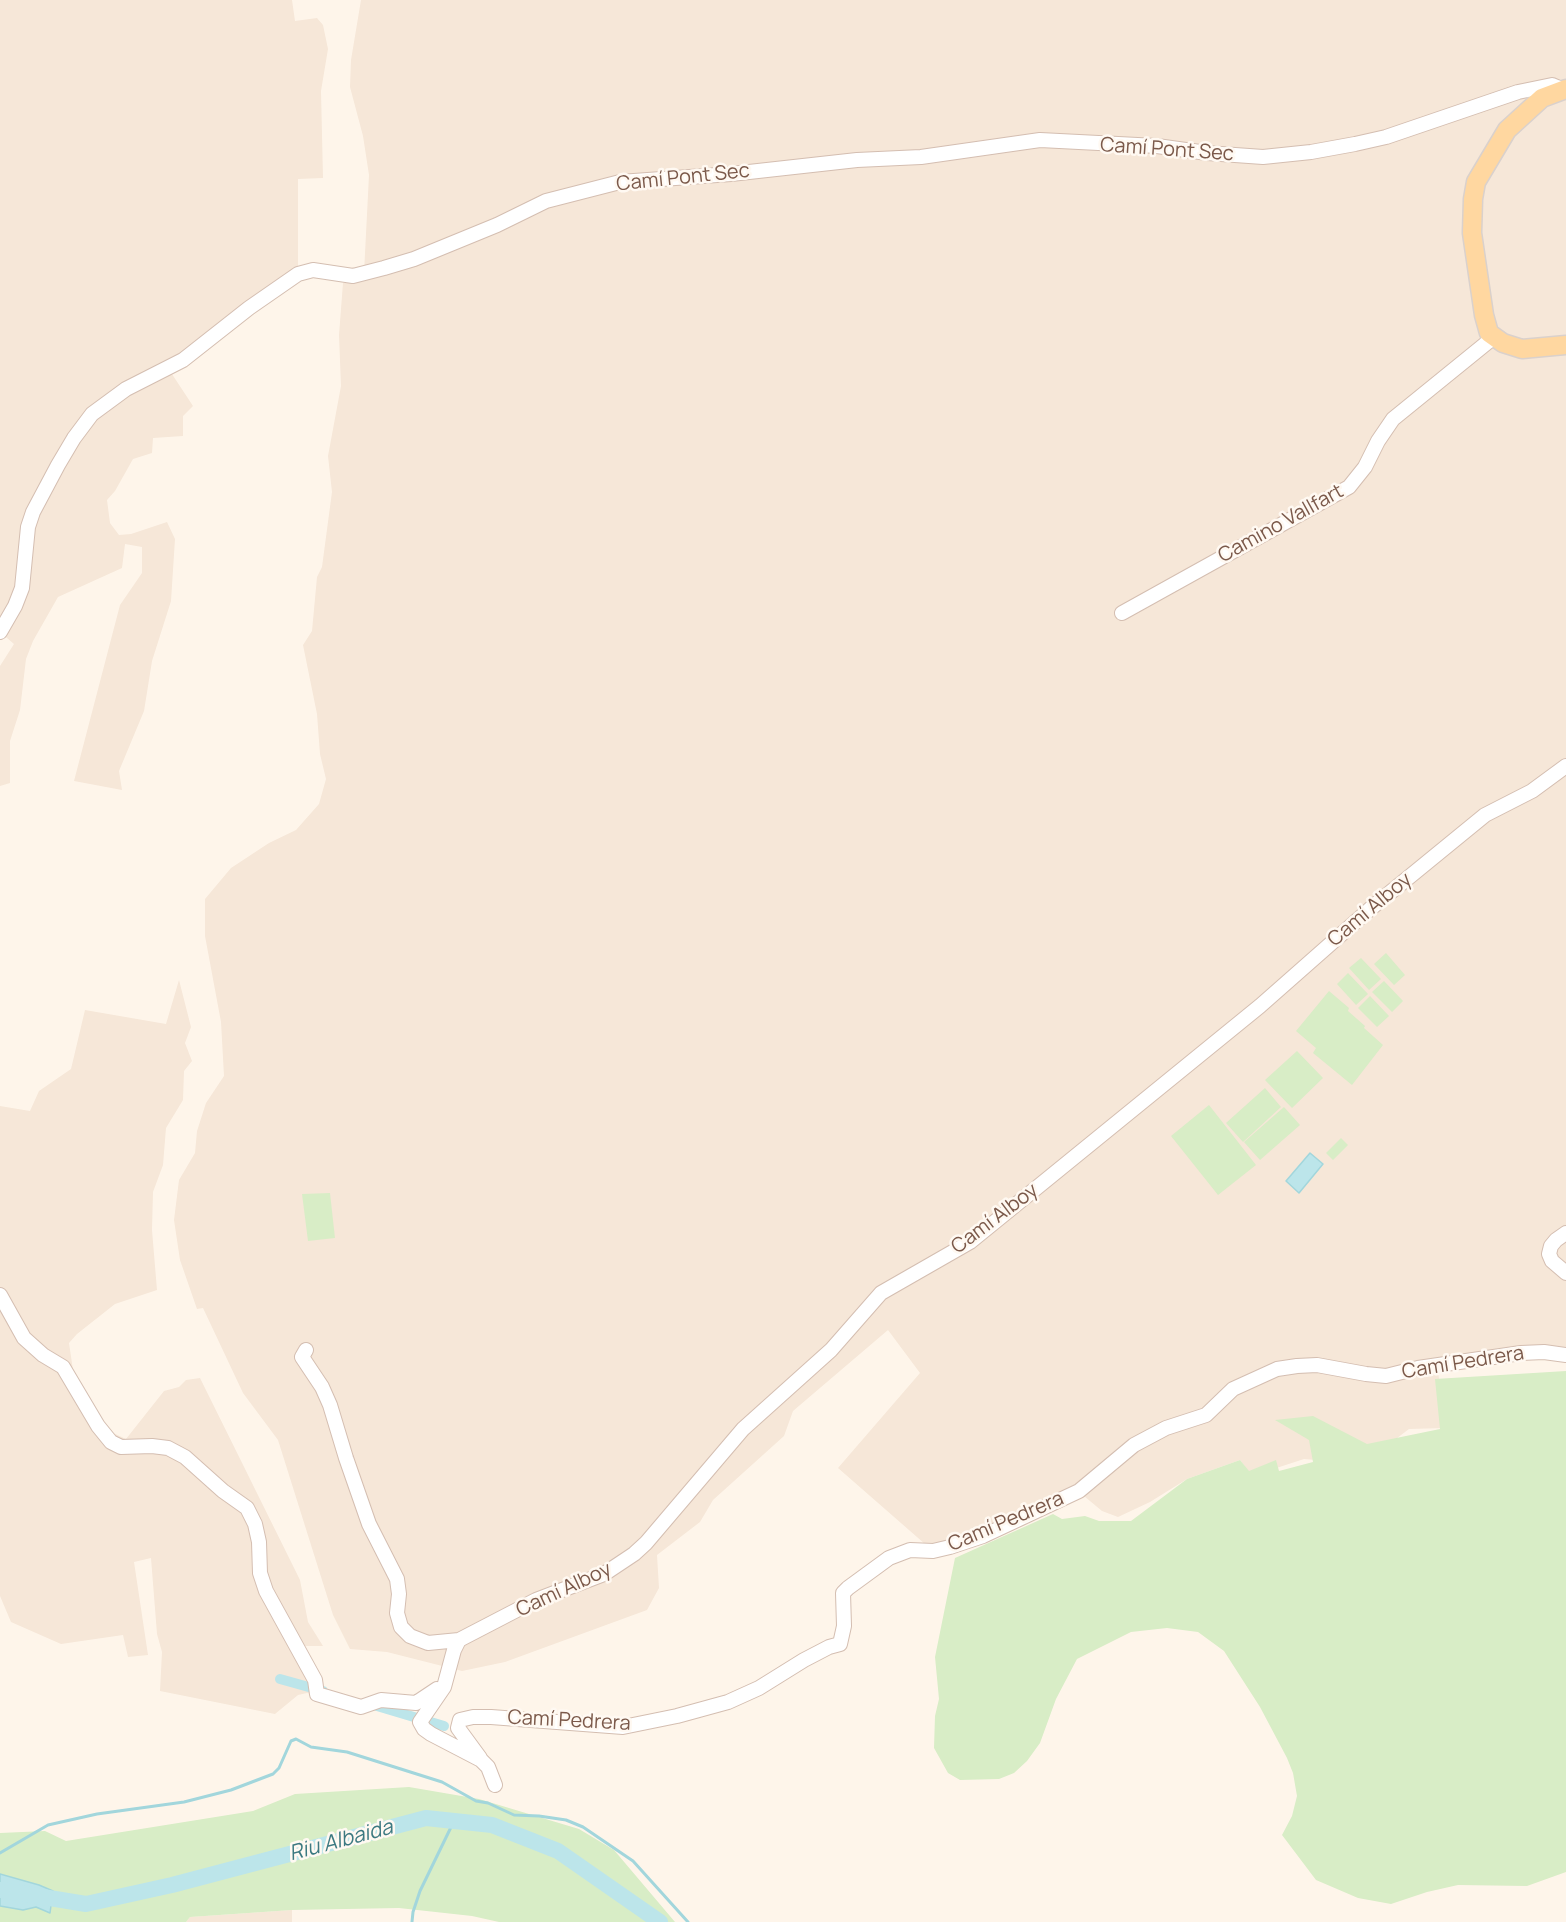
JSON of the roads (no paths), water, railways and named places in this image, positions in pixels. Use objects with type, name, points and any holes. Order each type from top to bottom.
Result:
[{"type":"main road","points":[[1565,89],[1542,98],[1507,130],[1476,182],[1472,233],[1484,315],[1490,333],[1503,343],[1521,349],[1566,345]]},
{"type":"street","name":"Camí Pont Sec","points":[[0,632],[22,588],[28,526],[33,512],[74,438],[92,414],[126,389],[183,360],[249,308],[298,274],[313,270],[353,276],[384,268],[414,259],[546,201],[620,182],[731,174],[857,160],[921,157],[1040,140],[1157,146],[1207,153],[1263,157],[1355,144],[1386,137],[1518,92],[1552,85],[1565,89]]},
{"type":"street","name":"Camino Vallfart","points":[[1122,613],[1349,487],[1365,467],[1378,441],[1393,419],[1494,337]]},
{"type":"street","name":"Camí Alboy","points":[[459,1641],[536,1600],[604,1574],[634,1554],[646,1543],[743,1429],[831,1350],[881,1293],[970,1242],[1260,1006],[1370,909],[1485,814],[1532,791],[1566,766]]},
{"type":"street","points":[[1566,1233],[1551,1246],[1549,1254],[1551,1261],[1566,1273]]},
{"type":"street","points":[[0,1295],[24,1338],[43,1355],[63,1367],[98,1426],[111,1442],[121,1447],[152,1446],[168,1449],[185,1457],[223,1491],[247,1508],[255,1524],[259,1542],[260,1573],[266,1591],[315,1680],[317,1694],[357,1707],[381,1700],[416,1703],[436,1690],[448,1676]]},
{"type":"street","points":[[306,1350],[302,1357],[322,1387],[330,1405],[369,1524],[397,1579],[399,1594],[397,1613],[401,1627],[410,1636],[428,1643],[459,1641]]},
{"type":"street","name":"Camí Pedrera","points":[[482,1760],[458,1728],[460,1720],[490,1717],[623,1727],[677,1716],[728,1702],[759,1688],[804,1660],[840,1644],[844,1626],[843,1593],[889,1558],[910,1550],[933,1551],[951,1547],[993,1531],[1068,1496],[1084,1486],[1134,1445],[1166,1428],[1206,1415],[1233,1389],[1277,1370],[1317,1365],[1386,1376],[1418,1368],[1521,1353],[1544,1352],[1566,1355]]},
{"type":"street","points":[[459,1641],[440,1693],[420,1722],[431,1734],[482,1760],[488,1767],[495,1785]]},
{"type":"water","points":[[1310,1153],[1323,1164],[1299,1193],[1286,1181]]},
{"type":"water","points":[[0,1874],[53,1891],[50,1913],[36,1907],[23,1910],[0,1906]]},
{"type":"waterway","points":[[280,1679],[323,1691]]},
{"type":"waterway","points":[[367,1703],[444,1726]]},
{"type":"waterway","points":[[0,1853],[48,1825],[97,1814],[184,1802],[231,1790],[273,1774],[279,1768],[291,1741],[296,1739],[311,1747],[347,1752],[442,1782],[476,1801],[488,1803],[514,1815],[566,1820],[583,1827],[633,1861],[688,1922]]},
{"type":"waterway","name":"Riu Albaida","points":[[0,1890],[86,1904],[172,1885],[426,1818],[492,1825],[558,1851],[660,1922]]},
{"type":"waterway","points":[[412,1922],[420,1891],[454,1821]]}]
